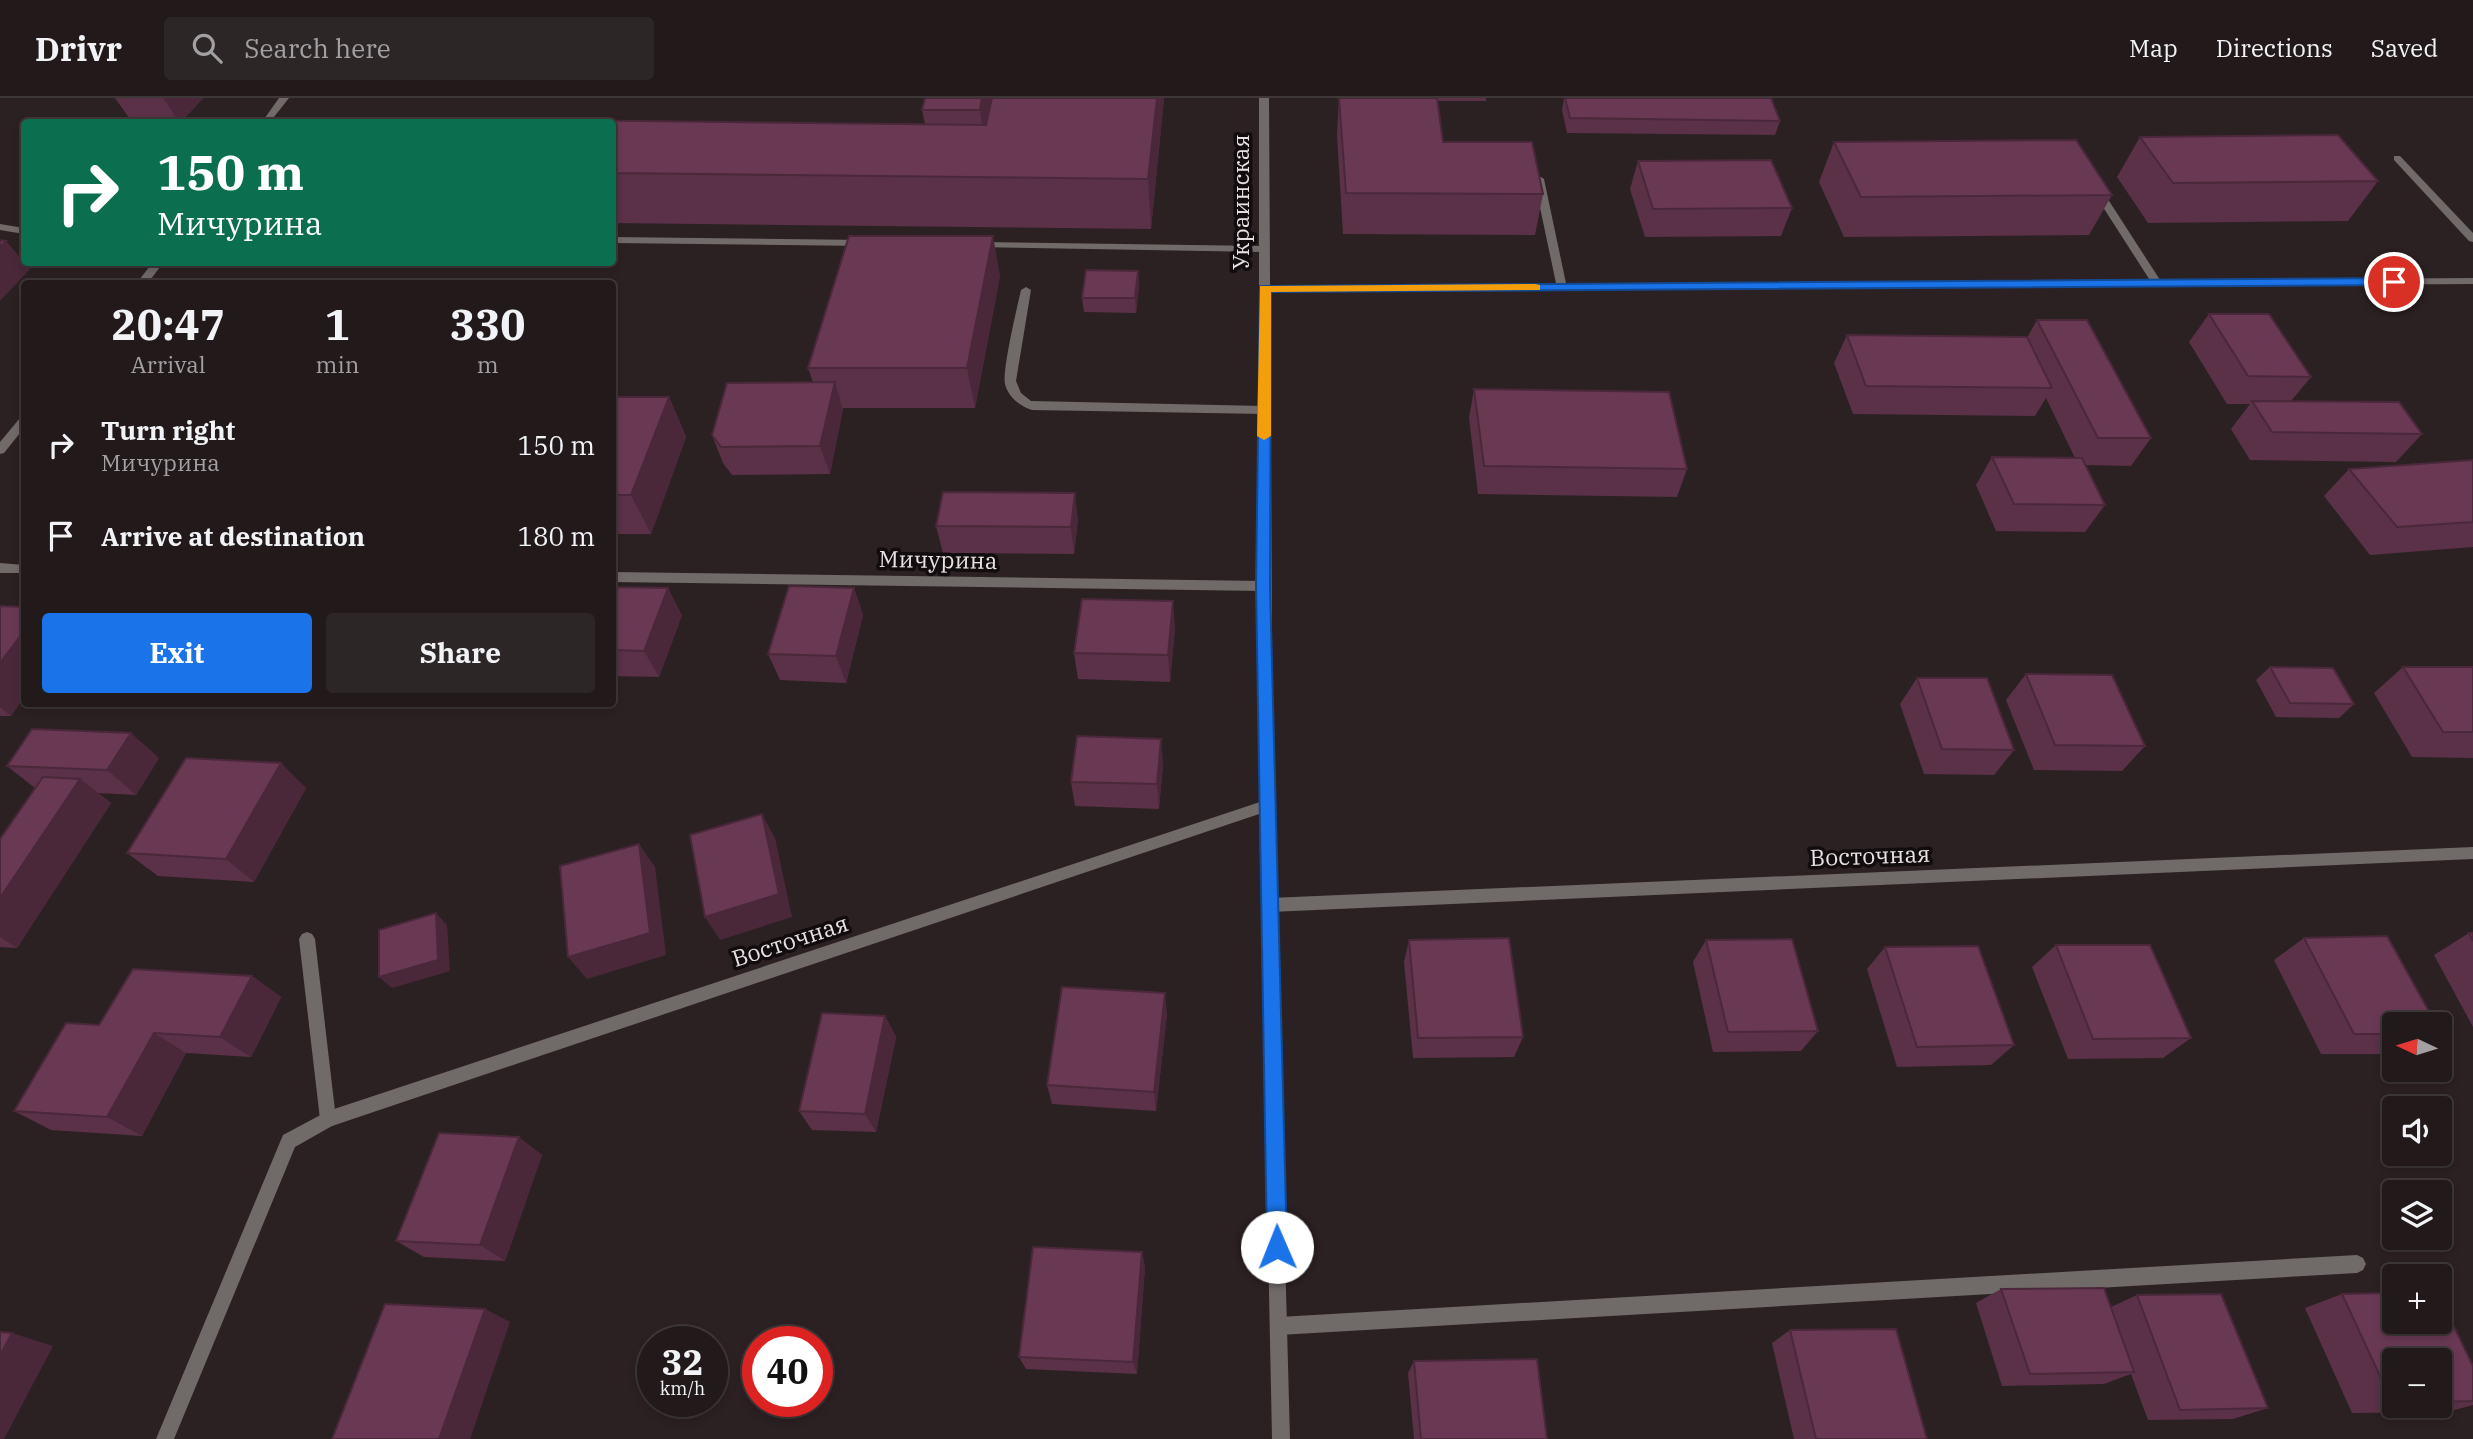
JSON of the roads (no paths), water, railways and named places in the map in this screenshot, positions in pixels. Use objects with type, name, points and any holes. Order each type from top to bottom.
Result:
[{"type":"street","points":[[268,119],[284,98]]},
{"type":"street","name":"Украинская","points":[[1264,98],[1263,586],[1281,1439]]},
{"type":"street","points":[[2397,158],[2473,239]]},
{"type":"street","points":[[1537,171],[1562,288]]},
{"type":"street","points":[[2092,182],[2157,284]]},
{"type":"street","points":[[0,227],[21,230]]},
{"type":"street","points":[[616,240],[876,243]]},
{"type":"street","points":[[972,245],[1263,248]]},
{"type":"street","points":[[144,280],[156,266]]},
{"type":"street","points":[[1265,289],[2473,281]]},
{"type":"street","points":[[1026,290],[1010,381],[1012,391],[1032,406],[1264,410]]},
{"type":"street","points":[[0,450],[21,425]]},
{"type":"street","points":[[0,569],[21,569]]},
{"type":"street","name":"Мичурина","points":[[616,577],[1263,586]]},
{"type":"street","name":"Восточная","points":[[164,1439],[289,1141],[328,1119],[1266,806]]},
{"type":"street","name":"Восточная","points":[[1268,905],[2473,853]]},
{"type":"street","points":[[307,939],[328,1119]]},
{"type":"street","points":[[1279,1326],[2357,1264]]}]
